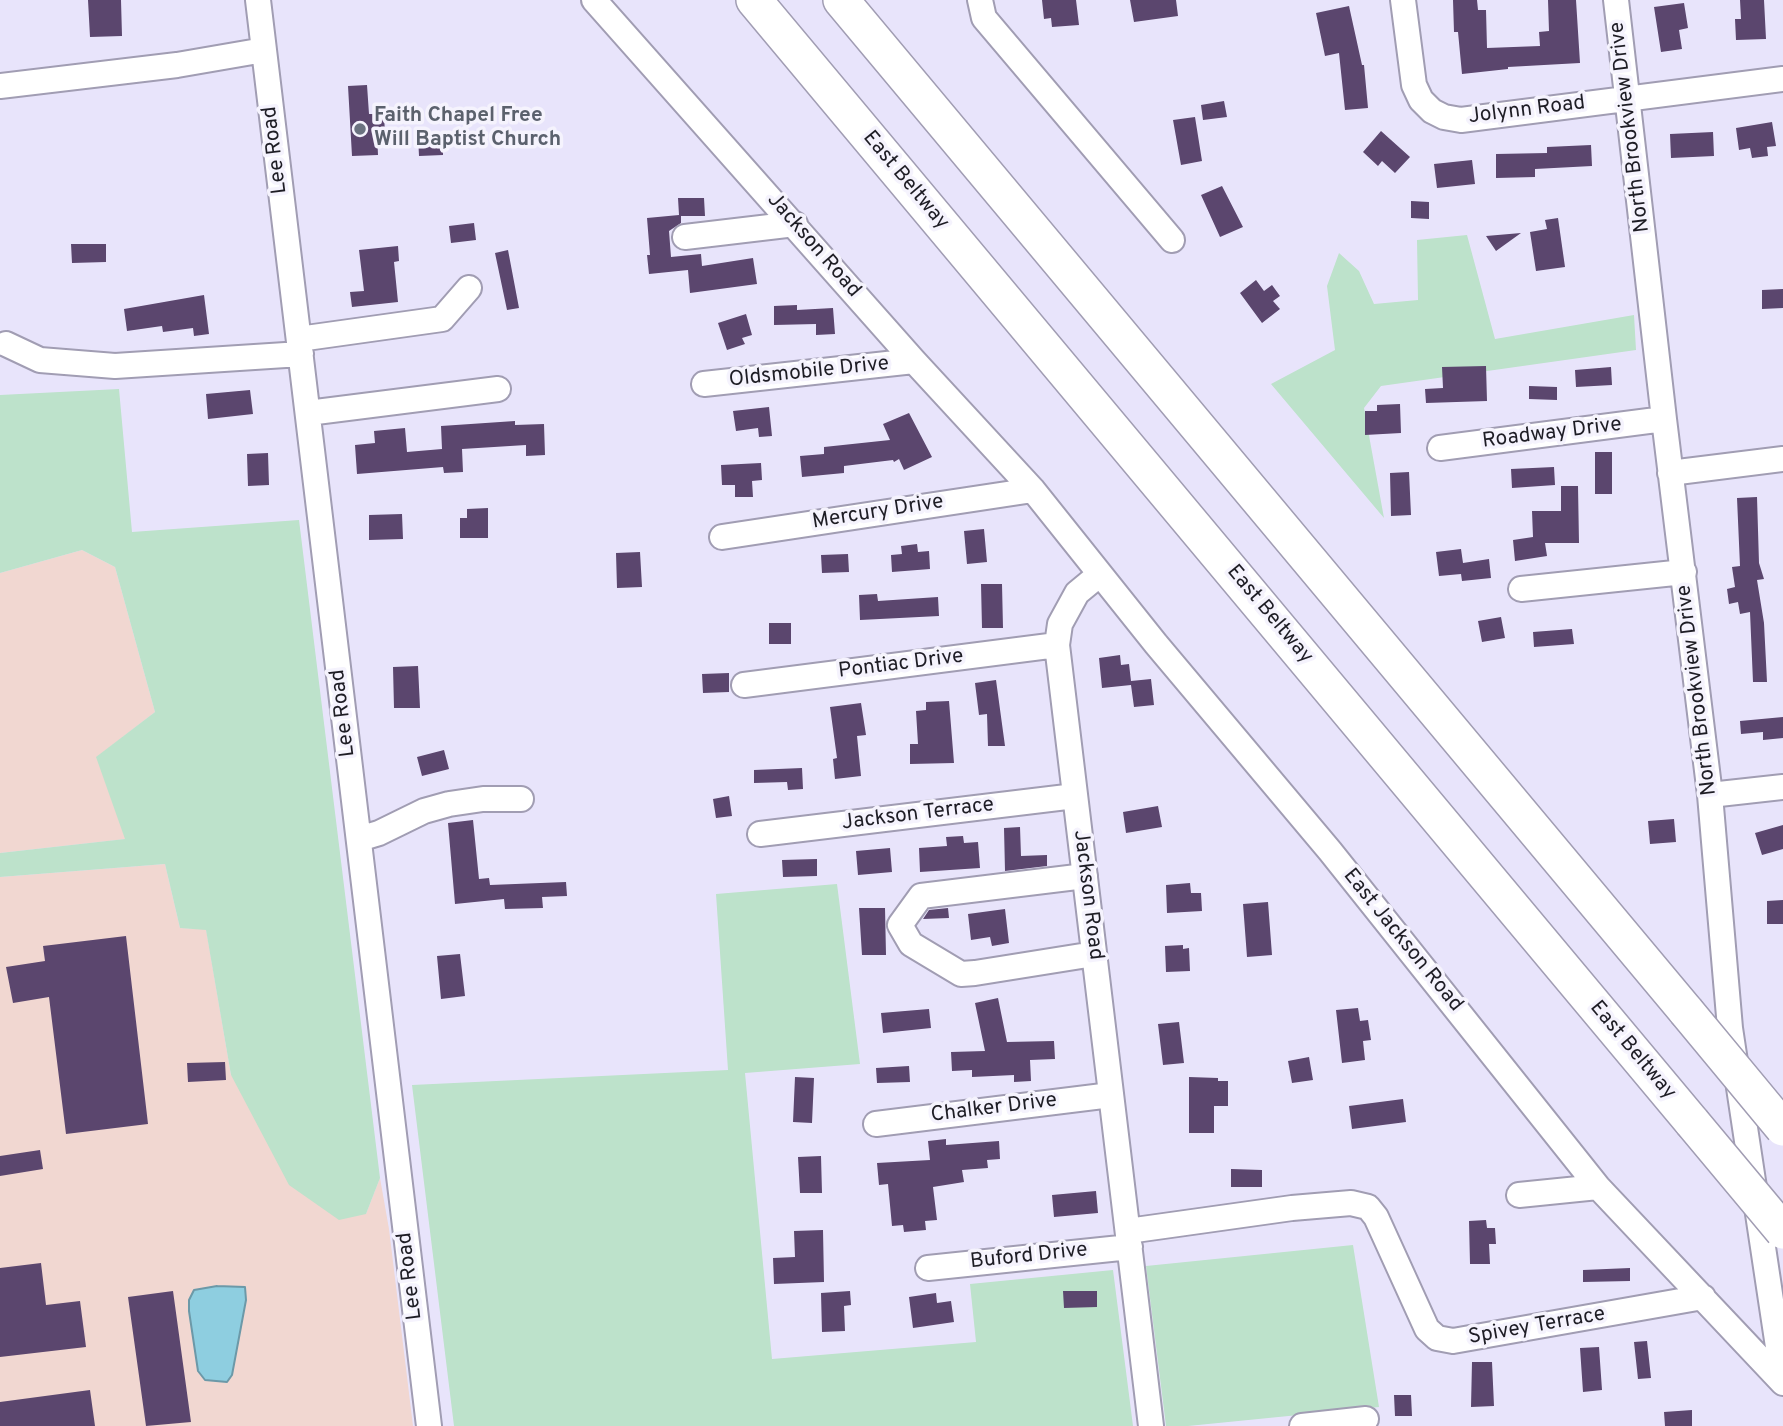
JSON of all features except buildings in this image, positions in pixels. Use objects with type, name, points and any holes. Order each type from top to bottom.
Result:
[{"type":"highway","name":"East Beltway","points":[[754,0],[1783,1231]]},
{"type":"highway","points":[[841,0],[1783,1128]]},
{"type":"street","name":"Lee Road","points":[[258,0],[429,1426]]},
{"type":"street","name":"Jackson Road","points":[[594,0],[1033,490]]},
{"type":"street","points":[[980,0],[985,18],[1172,240]]},
{"type":"street","name":"Jolynn Road","points":[[1403,0],[1414,85],[1421,100],[1432,111],[1444,117],[1461,120],[1783,79]]},
{"type":"street","name":"North Brookview Drive","points":[[1616,0],[1710,795],[1730,1028],[1783,1381]]},
{"type":"street","points":[[0,86],[177,65],[264,50]]},
{"type":"street","points":[[685,237],[795,224]]},
{"type":"street","points":[[6,344],[40,359],[115,366],[300,346],[442,319],[470,288]]},
{"type":"street","name":"Oldsmobile Drive","points":[[704,384],[915,361]]},
{"type":"street","points":[[308,413],[498,388]]},
{"type":"street","name":"Roadway Drive","points":[[1440,449],[1664,419]]},
{"type":"street","points":[[1670,472],[1783,459]]},
{"type":"street","name":"Mercury Drive","points":[[722,537],[1033,490]]},
{"type":"street","name":"East Jackson Road","points":[[1033,490],[1330,851],[1598,1187],[1783,1381]]},
{"type":"street","points":[[1521,589],[1684,572]]},
{"type":"street","name":"Jackson Road","points":[[1100,574],[1077,593],[1060,624],[1057,645],[1151,1426]]},
{"type":"street","name":"Pontiac Drive","points":[[744,685],[1057,645]]},
{"type":"street","points":[[1710,795],[1783,787]]},
{"type":"street","name":"Jackson Terrace","points":[[760,834],[1075,796]]},
{"type":"street","points":[[359,839],[379,833],[424,811],[449,804],[483,799],[521,799]]},
{"type":"street","points":[[1085,876],[921,896],[900,925],[911,944],[961,974],[1094,954]]},
{"type":"street","name":"Chalker Drive","points":[[876,1124],[1111,1095]]},
{"type":"street","points":[[1518,1195],[1598,1187]]},
{"type":"street","name":"Spivey Terrace","points":[[1129,1239],[1292,1208],[1351,1202],[1368,1207],[1376,1217],[1427,1329],[1437,1338],[1452,1342],[1703,1297]]},
{"type":"street","name":"Buford Drive","points":[[928,1268],[1129,1239]]},
{"type":"street","points":[[1302,1426],[1366,1419]]},
{"type":"shaded area","points":[[82,550],[115,567],[155,712],[97,757],[126,839],[0,853],[0,573]]},
{"type":"shaded area","points":[[165,864],[180,928],[206,929],[231,1075],[366,1214],[380,1178],[389,1229],[413,1426],[0,1426],[0,877]]},
{"type":"green space","points":[[1467,235],[1495,339],[1634,315],[1636,350],[1381,386],[1364,408],[1384,518],[1271,384],[1335,350],[1327,286],[1339,253],[1359,271],[1374,304],[1418,300],[1417,240]]},
{"type":"green space","points":[[119,389],[132,532],[299,520],[380,1178],[366,1214],[339,1220],[289,1185],[231,1075],[206,930],[180,928],[165,864],[0,877],[0,853],[125,839],[96,757],[155,712],[115,567],[82,550],[0,573],[0,395]]},
{"type":"green space","points":[[837,884],[860,1064],[745,1073],[772,1359],[976,1342],[970,1284],[1113,1270],[1133,1426],[454,1426],[412,1085],[728,1070],[716,894]]},
{"type":"green space","points":[[1353,1245],[1379,1407],[1166,1426],[1146,1266]]},
{"type":"water","points":[[217,1286],[245,1287],[246,1300],[232,1375],[227,1382],[205,1380],[198,1371],[189,1311],[189,1300],[194,1290]]},
{"type":"place","name":"Faith Chapel Free Will Baptist Church","points":[[360,129]]}]
